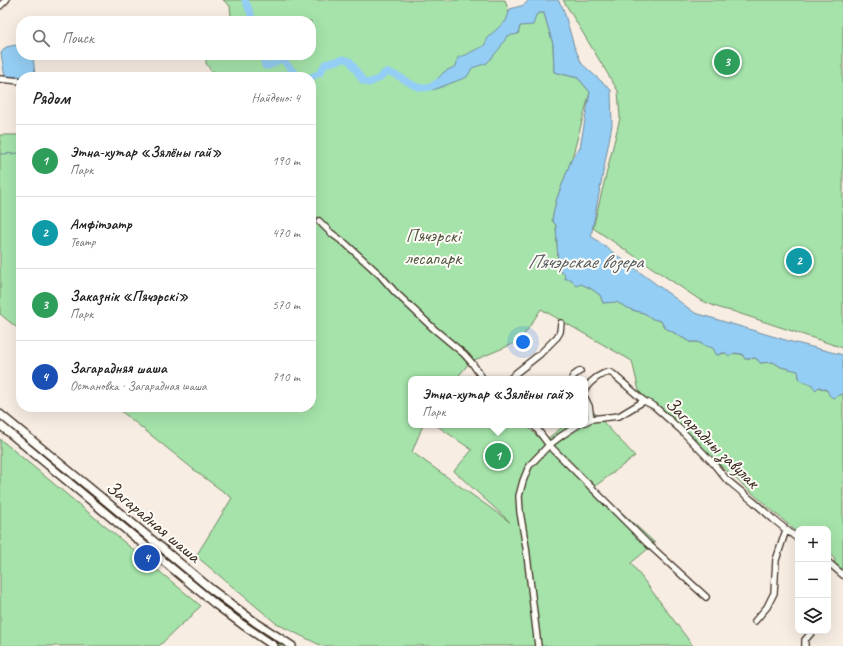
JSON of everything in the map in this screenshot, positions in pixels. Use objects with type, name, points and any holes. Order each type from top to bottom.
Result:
[{"type":"main road","name":"Загарадная шаша","points":[[0,414],[195,577],[255,622],[292,646]]},
{"type":"main road","name":"Загарадная шаша","points":[[0,425],[215,604],[274,646]]},
{"type":"street","points":[[0,6],[6,0]]},
{"type":"street","points":[[0,80],[16,81]]},
{"type":"street","points":[[319,221],[380,275],[395,292],[434,329],[464,354],[481,376]]},
{"type":"street","points":[[513,376],[540,354],[557,336],[560,332],[561,322]]},
{"type":"street","points":[[573,376],[580,371]]},
{"type":"street","name":"Загарадны завулак","points":[[588,386],[600,375],[606,372],[613,374],[644,401],[654,406],[681,430],[726,479],[795,537]]},
{"type":"street","points":[[588,404],[588,420],[619,416],[644,401]]},
{"type":"street","points":[[536,428],[549,445],[647,543],[706,597]]},
{"type":"street","points":[[538,646],[519,496],[529,466],[549,445],[573,428]]},
{"type":"street","points":[[755,621],[767,607],[774,593],[776,560],[786,530]]},
{"type":"street","points":[[831,565],[843,575]]},
{"type":"street","points":[[805,646],[806,640],[810,634]]},
{"type":"green space","name":"Пячэрскі лесапарк","points":[[223,0],[505,0],[516,34],[518,34],[520,26],[539,13],[544,13],[553,44],[554,72],[578,78],[590,92],[572,158],[556,201],[552,220],[556,225],[558,260],[561,272],[600,295],[603,303],[616,301],[632,310],[644,313],[653,319],[661,321],[664,327],[690,342],[698,342],[714,348],[716,354],[718,355],[722,353],[742,354],[745,359],[756,358],[760,363],[773,362],[781,367],[799,371],[801,381],[840,395],[843,394],[843,572],[834,564],[835,560],[831,556],[831,526],[795,526],[795,530],[640,395],[632,361],[541,309],[520,341],[470,362],[458,376],[408,376],[408,428],[422,428],[412,452],[510,522],[454,471],[472,450],[440,428],[529,428],[543,442],[561,428],[588,428],[589,407],[635,456],[594,487],[655,543],[631,563],[693,646],[322,646],[277,624],[196,556],[232,498],[198,473],[122,412],[316,412],[316,72],[215,72],[211,71],[206,63],[206,60],[316,60],[316,16],[231,16],[230,6]]},
{"type":"green space","points":[[563,0],[843,0],[843,348],[722,309],[700,300],[593,228],[620,118],[618,91]]},
{"type":"green space","points":[[0,135],[16,135],[16,327],[0,314]]},
{"type":"green space","points":[[0,439],[201,606],[192,614],[192,617],[183,623],[159,646],[0,646]]},
{"type":"green space","points":[[136,533],[233,612],[283,646],[280,646],[261,633],[224,606],[135,534]]},
{"type":"water","name":"Пячэрскае возера","points":[[529,0],[558,0],[563,8],[574,46],[582,64],[611,90],[612,125],[591,236],[695,313],[792,342],[843,355],[843,394],[833,398],[829,395],[827,390],[819,387],[816,390],[811,384],[801,381],[798,371],[781,367],[773,362],[760,363],[756,358],[745,359],[742,354],[735,353],[729,356],[726,353],[718,355],[713,348],[698,342],[690,342],[664,327],[661,321],[653,319],[644,313],[632,310],[616,302],[603,303],[600,295],[590,288],[581,284],[576,286],[571,279],[565,279],[564,273],[561,272],[558,260],[556,225],[552,220],[556,201],[572,158],[580,148],[590,92],[578,78],[554,72],[553,44],[544,13],[539,13],[536,15],[533,25],[520,26],[518,34],[507,36],[500,48],[487,63],[472,68],[467,77],[433,90],[430,87],[444,72],[456,66],[458,57],[466,55],[484,46],[489,36],[506,21],[510,9],[524,5]]},
{"type":"water","points":[[16,45],[16,60],[34,60],[35,72],[16,72],[16,77],[5,78],[1,53],[6,47]]},
{"type":"waterway","points":[[245,0],[252,16]]},
{"type":"waterway","points":[[316,75],[320,73],[325,64],[344,59],[350,61],[363,81],[369,83],[378,79],[386,72],[392,73],[413,85],[424,88],[430,87],[438,82]]},
{"type":"waterway","points":[[264,60],[265,66],[269,66],[279,60]]},
{"type":"waterway","points":[[282,60],[294,72]]},
{"type":"waterway","points":[[0,154],[16,153]]},
{"type":"place","name":"Заказнік «Пячэрскі»","points":[[727,62]]},
{"type":"place","name":"Амфітэатр","points":[[799,261]]},
{"type":"place","name":"Этна-хутар «Зялёны гай»","points":[[498,456]]},
{"type":"place","name":"Загарадняя шаша","points":[[147,558]]}]
